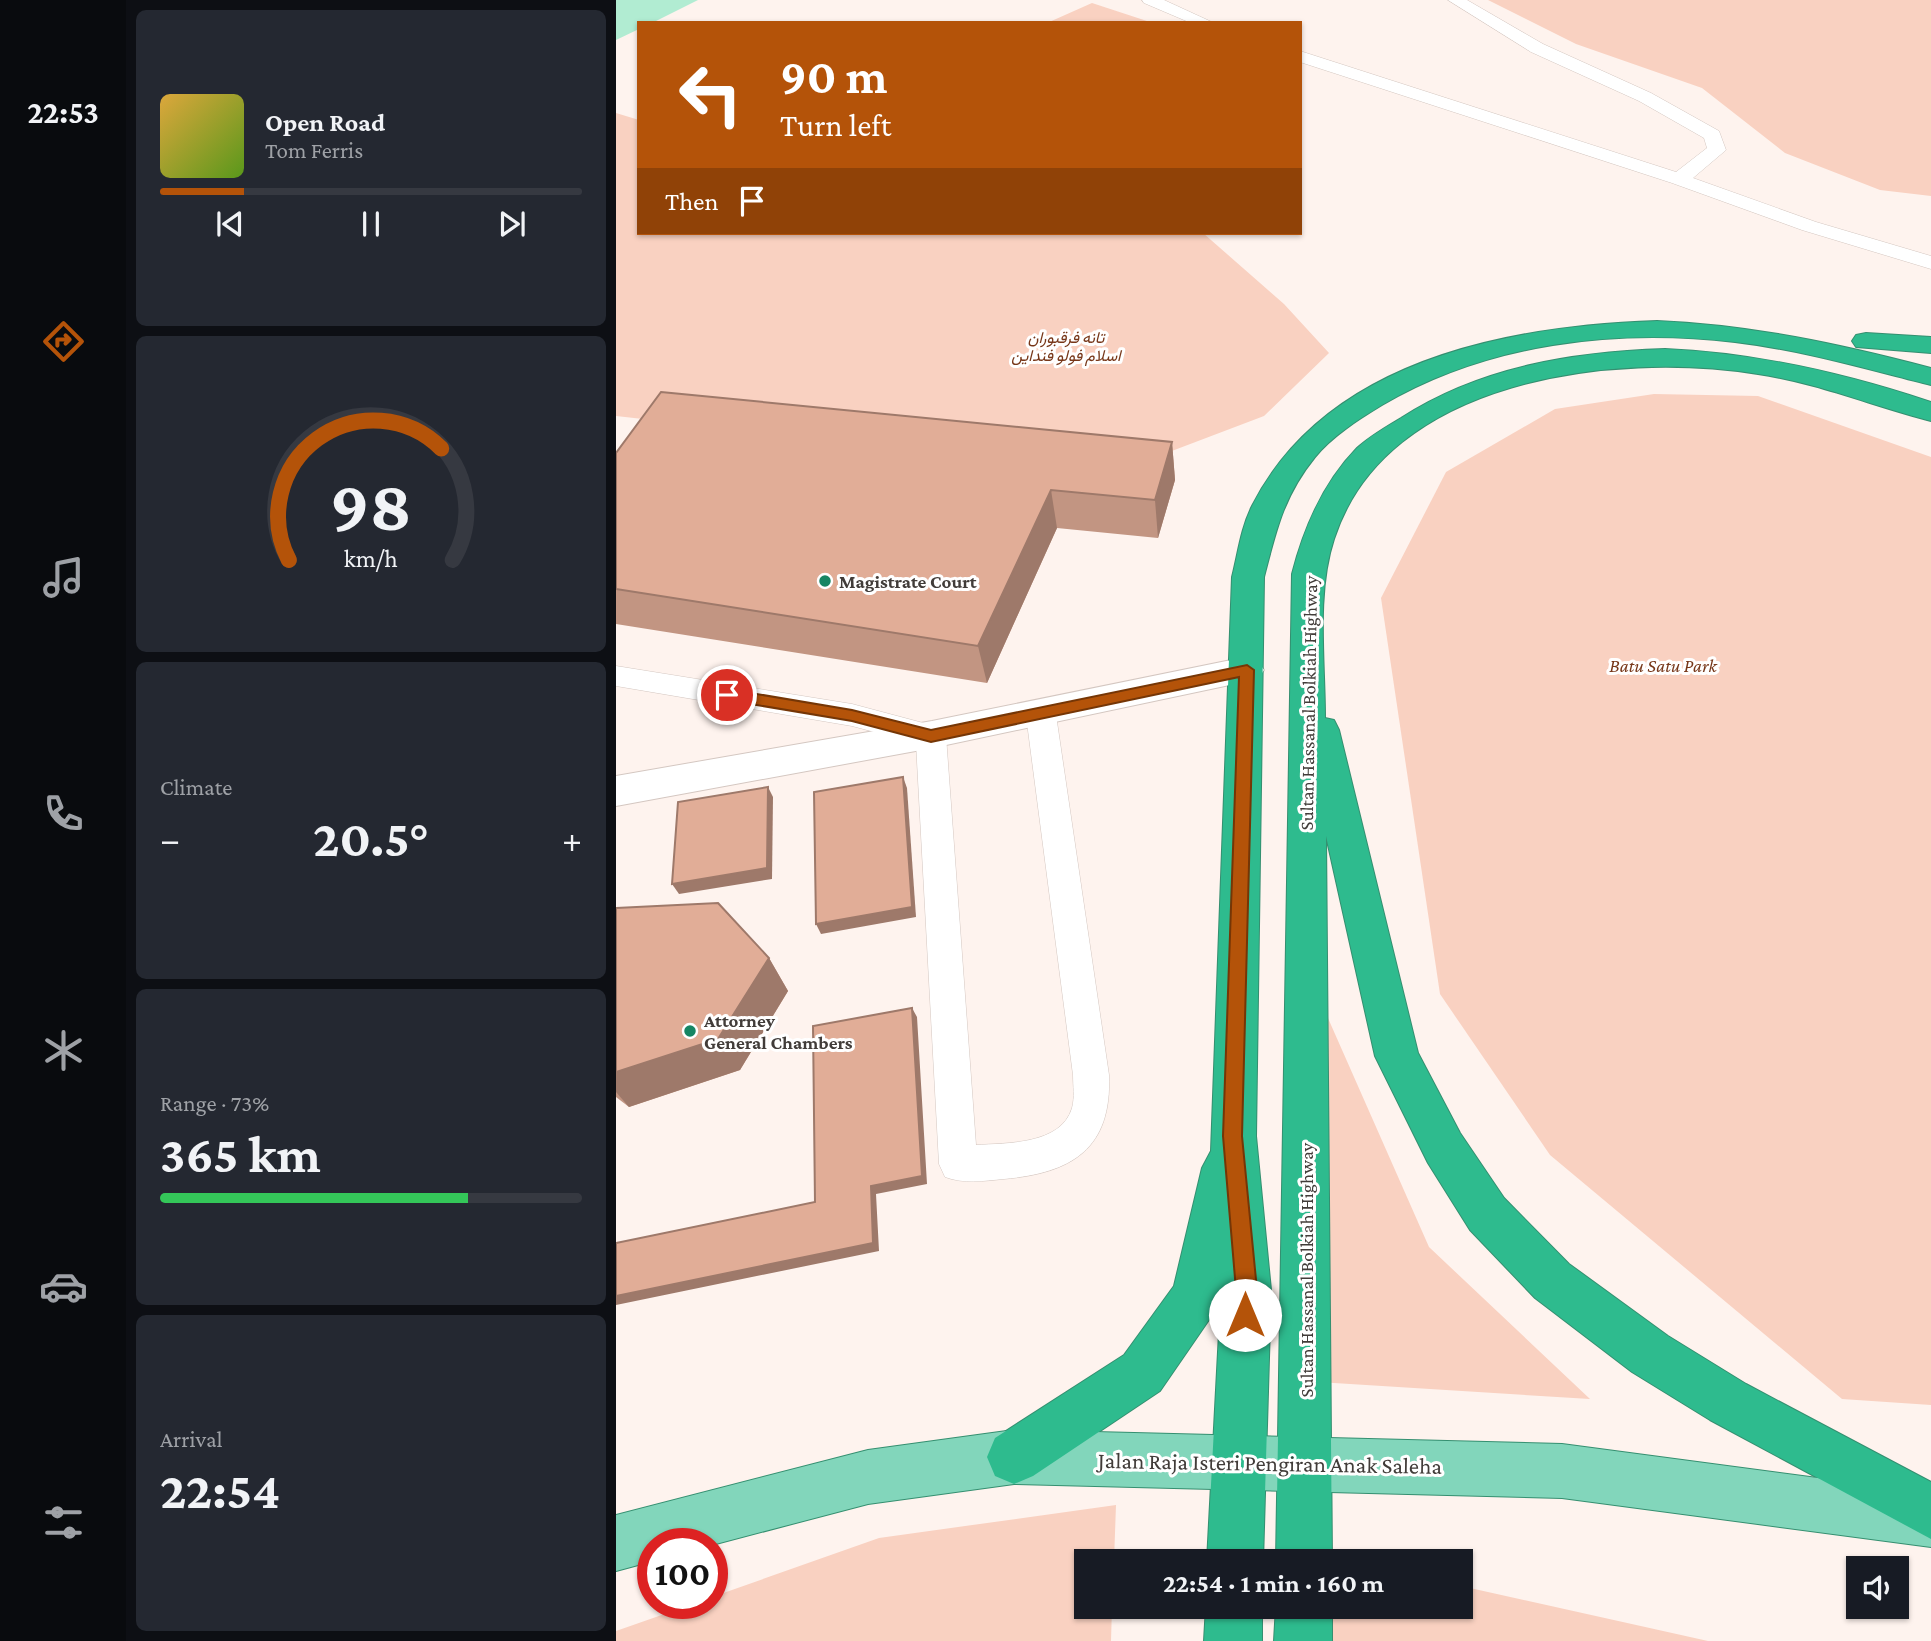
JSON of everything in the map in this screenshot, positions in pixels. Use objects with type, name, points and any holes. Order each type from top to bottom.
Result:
[{"type":"highway","points":[[1236,1549],[1246,1290],[1233,1136],[1248,577],[1269,503],[1309,445],[1361,405],[1425,372],[1489,349],[1578,333],[1647,330],[1760,329],[1892,344],[1931,345]]},
{"type":"highway","points":[[1707,331],[1789,342],[1931,377]]},
{"type":"highway","name":"Sultan Hassanal Bolkiah Highway","points":[[1304,1549],[1308,574],[1317,533],[1342,487],[1368,454],[1418,417],[1462,395],[1531,371],[1597,361],[1668,358],[1754,364],[1856,386],[1931,412]]},
{"type":"highway","points":[[1856,386],[1931,429]]},
{"type":"highway","points":[[1306,667],[1397,1056],[1444,1148],[1487,1214],[1552,1281],[1650,1354],[1728,1402],[1931,1512]]},
{"type":"highway","points":[[1014,1457],[1142,1373],[1196,1297],[1233,1136]]},
{"type":"highway","points":[[1233,1641],[1234,1619]]},
{"type":"highway","points":[[1303,1641],[1304,1619]]},
{"type":"main road","name":"Jalan Raja Isteri Pengiran Anak Saleha","points":[[616,1543],[868,1476],[1014,1457],[1562,1471],[1931,1520]]},
{"type":"street","points":[[616,791],[1041,715],[1247,670]]},
{"type":"lane","points":[[1150,0],[1201,21]]},
{"type":"lane","points":[[1456,0],[1537,48],[1645,97],[1712,135],[1717,150],[1679,179]]},
{"type":"lane","points":[[1302,58],[1679,179],[1810,226],[1931,263]]},
{"type":"lane","points":[[620,682],[852,715],[931,736],[958,1164],[1027,1158],[1056,1152],[1079,1132],[1090,1109],[1091,1075],[1041,715]]},
{"type":"green space","points":[[1488,0],[1931,0],[1931,196],[1880,190],[1785,153],[1702,88],[1576,44]]},
{"type":"green space","points":[[1092,3],[1147,21],[1052,21]]},
{"type":"green space","name":"تانه فرقبوران اسلام فولو فنداين","points":[[616,113],[637,119],[637,235],[1205,235],[1284,304],[1329,353],[1264,416],[1156,457],[869,444],[616,416]]},
{"type":"green space","name":"Batu Satu Park","points":[[1654,394],[1758,396],[1931,457],[1931,1405],[1842,1399],[1550,1155],[1440,994],[1381,598],[1446,472],[1555,409]]},
{"type":"green space","points":[[1320,1000],[1429,1247],[1590,1399],[1318,1382]]},
{"type":"green space","points":[[1116,1505],[1114,1549],[1074,1549],[1074,1619],[1112,1619],[1111,1641],[616,1641],[616,1631],[650,1619],[728,1619],[728,1591],[879,1538]]},
{"type":"green space","points":[[1473,1589],[1708,1641],[1326,1641],[1325,1619],[1473,1619]]},
{"type":"shaded area","points":[[616,0],[698,0],[656,21],[637,21],[637,30],[616,40]]},
{"type":"building","name":"Magistrate Court","points":[[661,392],[1172,442],[1155,500],[1051,490],[978,646],[616,589],[616,453]]},
{"type":"building","points":[[903,777],[912,907],[816,924],[814,792]]},
{"type":"building","points":[[768,787],[767,868],[672,884],[678,802]]},
{"type":"building","name":"Attorney General Chambers","points":[[718,903],[769,958],[718,1039],[616,1072],[616,908]]},
{"type":"building","points":[[912,1008],[922,1176],[871,1186],[873,1243],[616,1296],[616,1243],[815,1202],[813,1026]]},
{"type":"place","name":"Magistrate Court","points":[[825,581]]},
{"type":"place","name":"Attorney General Chambers","points":[[690,1031]]},
{"type":"route","points":[[727,695],[852,715],[931,736],[1247,670],[1233,1136],[1246,1290],[1245,1315]]}]
